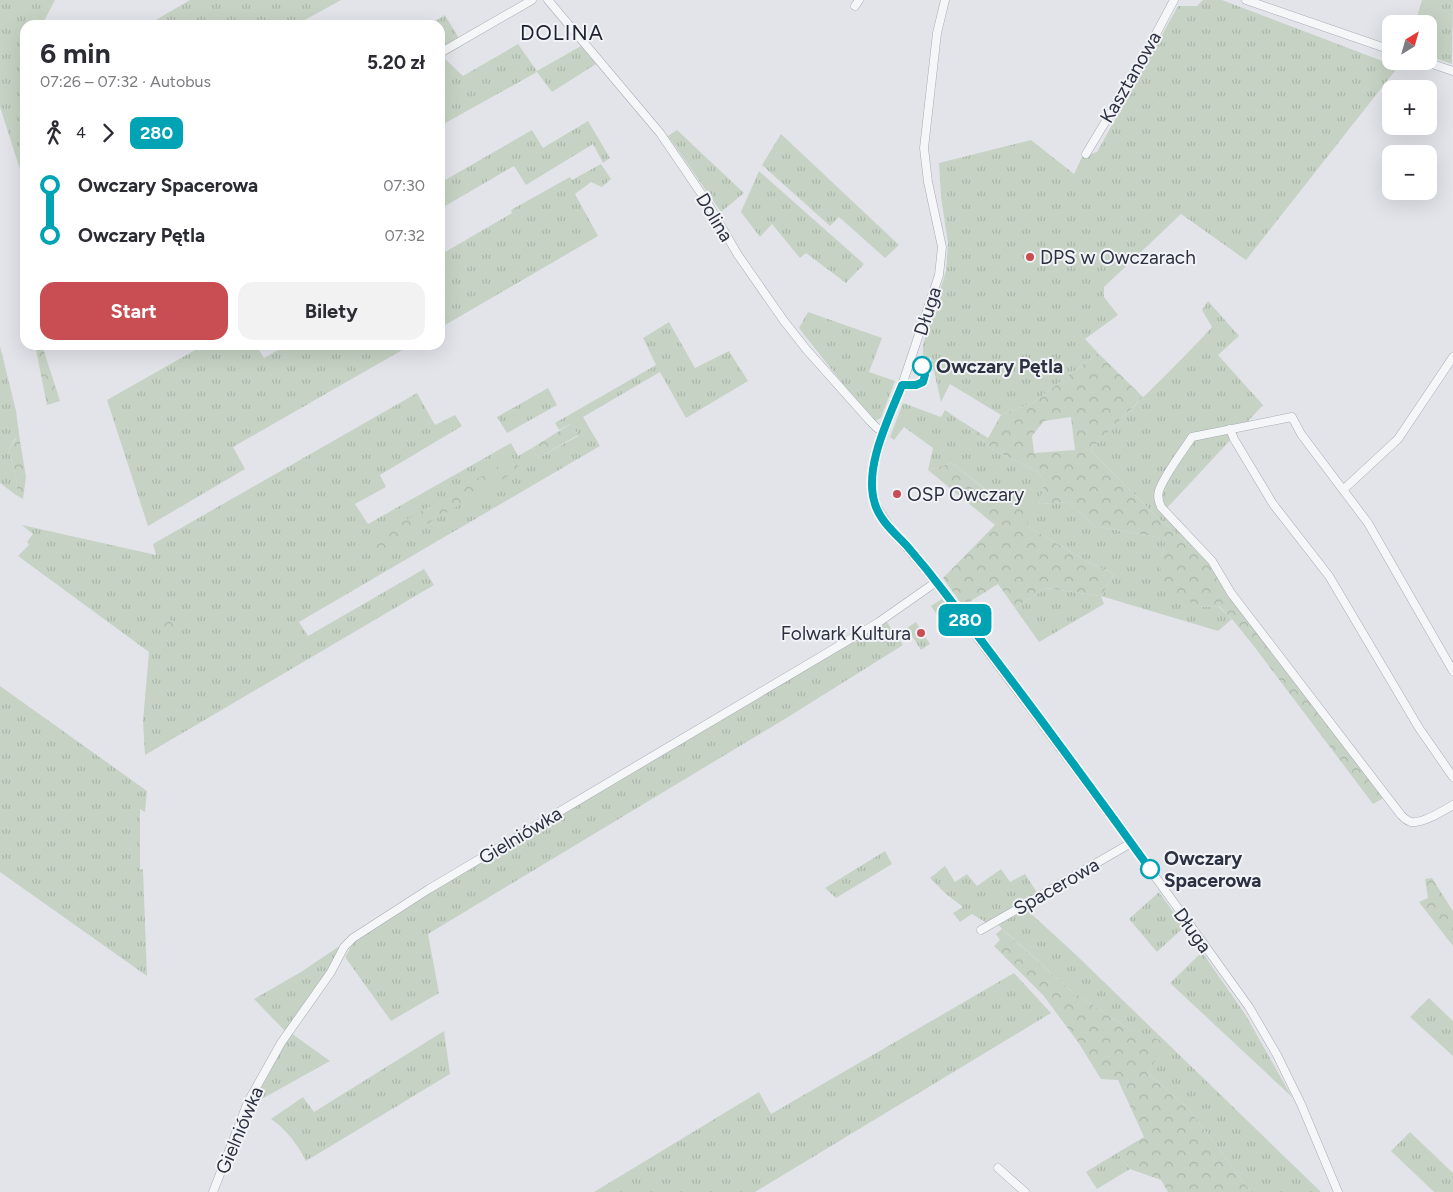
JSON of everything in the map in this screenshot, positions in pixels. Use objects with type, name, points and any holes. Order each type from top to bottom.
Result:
[{"type":"street","points":[[445,51],[532,0]]},
{"type":"street","name":"Dolina","points":[[548,0],[669,145],[707,202],[738,255],[788,327],[870,421],[877,428],[884,431]]},
{"type":"street","name":"Długa","points":[[945,0],[937,33],[924,148],[928,182],[942,247],[939,275],[874,464],[872,488],[875,504],[891,529],[936,582],[1131,843],[1249,1007],[1277,1055],[1301,1104],[1338,1192]]},
{"type":"street","name":"Kasztanowa","points":[[1086,154],[1140,64],[1174,0]]},
{"type":"street","points":[[1246,0],[1382,47]]},
{"type":"street","points":[[1438,66],[1453,72]]},
{"type":"street","points":[[1344,489],[1398,439],[1453,357]]},
{"type":"street","points":[[1453,671],[1368,523],[1301,434],[1292,418],[1192,437],[1159,492],[1158,500],[1161,507],[1212,561],[1231,593],[1401,815],[1410,822],[1415,822],[1428,818],[1453,805]]},
{"type":"street","points":[[1230,429],[1234,439],[1273,504],[1329,576],[1419,728],[1453,777]]},
{"type":"street","name":"Gielniówka","points":[[214,1192],[250,1098],[281,1043],[331,972],[344,947],[353,938],[429,889],[879,622],[936,582]]},
{"type":"street","name":"Spacerowa","points":[[981,930],[1131,843]]},
{"type":"street","points":[[998,1168],[1024,1192]]},
{"type":"green space","points":[[0,0],[55,0],[45,20],[20,20],[20,169],[0,107]]},
{"type":"green space","points":[[190,0],[341,0],[305,20],[156,20]]},
{"type":"green space","points":[[1203,0],[1222,0],[1382,61],[1382,70],[1396,70],[1388,80],[1382,80],[1382,87],[1246,260],[1181,214],[1104,287],[1104,297],[1118,315],[1085,339],[1098,353],[1034,402],[1001,415],[950,384],[941,402],[931,358],[923,358],[923,345],[946,271],[948,243],[941,197],[939,163],[1031,140],[1074,174],[1082,157],[1097,152],[1178,6],[1197,6]]},
{"type":"green space","points":[[1422,0],[1453,0],[1452,64],[1438,59],[1438,15],[1418,15]]},
{"type":"green space","points":[[445,15],[463,45],[445,56],[445,20],[437,20]]},
{"type":"green space","points":[[518,44],[537,71],[581,46],[596,64],[552,92],[537,72],[445,123],[445,59],[463,76]]},
{"type":"green space","points":[[588,121],[610,158],[603,163],[593,144],[526,185],[514,166],[445,206],[445,180],[532,130],[543,148]]},
{"type":"green space","points":[[677,130],[744,193],[721,212],[668,136]]},
{"type":"green space","points":[[781,134],[899,245],[885,258],[839,217],[830,226],[762,165]]},
{"type":"green space","points":[[601,164],[611,179],[602,187],[591,182],[575,194],[598,236],[445,325],[445,252],[512,213],[511,210],[570,177],[572,180]]},
{"type":"green space","points":[[759,171],[864,264],[846,283],[806,253],[800,258],[772,224],[760,237],[741,212]]},
{"type":"green space","points":[[1208,301],[1239,336],[1218,355],[1263,405],[1167,508],[1206,559],[1160,520],[1090,450],[1212,327],[1202,310]]},
{"type":"green space","points":[[808,312],[882,338],[869,372],[895,381],[881,418],[875,421],[799,328]]},
{"type":"green space","points":[[669,322],[695,368],[729,351],[748,381],[686,418],[660,372],[583,417],[600,446],[299,622],[308,636],[424,569],[434,585],[145,755],[143,721],[149,652],[18,556],[29,545],[27,542],[33,534],[22,525],[156,555],[153,544],[417,393],[435,425],[455,415],[462,426],[380,475],[386,487],[355,504],[368,524],[511,443],[518,456],[532,448],[538,458],[578,436],[572,423],[559,430],[555,423],[656,365],[643,338]]},
{"type":"green space","points":[[0,346],[16,411],[20,441],[15,438],[9,450],[17,482],[16,495],[0,483]]},
{"type":"green space","points":[[36,350],[44,350],[60,401],[47,405]]},
{"type":"green space","points":[[195,350],[259,350],[264,358],[278,350],[402,350],[233,447],[245,469],[148,526],[107,400]]},
{"type":"green space","points":[[1098,353],[1143,397],[1090,450],[1160,520],[1206,559],[1387,796],[1373,804],[1253,645],[1219,606],[1198,607],[1159,582],[1161,557],[1167,539],[1094,526],[1068,502],[1039,504],[1045,481],[1037,471],[993,450],[958,419],[988,438],[1001,415],[1034,402]],"holes":[[[1071,417],[1075,450],[1034,453],[1032,436],[1044,421]]]},
{"type":"green space","points":[[548,388],[557,405],[507,433],[497,417]]},
{"type":"green space","points":[[903,403],[941,417],[945,410],[993,450],[1037,471],[1045,481],[1039,504],[1068,502],[1094,526],[1167,539],[1161,557],[1198,607],[1218,606],[1232,619],[1218,631],[1101,596],[1114,574],[1083,559],[1027,526],[1008,490],[999,500],[952,463],[928,470],[933,448],[904,427],[894,440],[890,437]]},
{"type":"green space","points":[[572,423],[578,435],[538,458],[532,448]]},
{"type":"green space","points":[[16,438],[20,441],[26,477],[23,499],[16,495],[17,482],[9,450]]},
{"type":"green space","points":[[513,458],[520,469],[375,555],[368,542]]},
{"type":"green space","points":[[952,463],[998,500],[1009,490],[1033,507],[1027,526],[1083,559],[1114,574],[1101,596],[1046,588],[1015,608],[998,584],[963,606],[943,578],[995,525],[928,470]]},
{"type":"green space","points":[[1046,588],[1101,596],[1104,604],[1039,642],[1015,608]]},
{"type":"green space","points":[[942,599],[962,628],[951,636],[931,606]]},
{"type":"green space","points":[[168,617],[180,629],[164,634],[162,622]]},
{"type":"green space","points":[[886,621],[903,645],[788,717],[428,934],[439,993],[391,1021],[345,957],[354,942],[423,896]]},
{"type":"green space","points":[[916,622],[930,644],[921,650],[907,628]]},
{"type":"green space","points":[[0,686],[147,791],[145,812],[140,809],[140,870],[143,869],[147,976],[0,872]]},
{"type":"green space","points":[[885,851],[892,864],[836,898],[825,888]]},
{"type":"green space","points":[[945,866],[955,882],[967,874],[977,886],[1001,869],[1010,882],[1025,874],[1038,894],[987,923],[972,914],[960,922],[953,913],[963,907],[930,878]]},
{"type":"green space","points":[[1432,878],[1453,911],[1453,946],[1419,902],[1428,898],[1425,879]]},
{"type":"green space","points":[[1159,892],[1184,927],[1157,952],[1129,919]]},
{"type":"green space","points":[[1027,910],[1073,952],[1321,1192],[1251,1192],[1188,1108],[1147,1073],[1166,1043],[1124,1026],[1069,989],[996,923]]},
{"type":"green space","points":[[1002,929],[1069,989],[1124,1026],[1167,1043],[1147,1073],[1188,1108],[1251,1192],[1168,1192],[1161,1180],[1130,1169],[1117,1153],[1144,1137],[1118,1080],[1101,1079],[1078,1042],[1043,995],[994,946],[1000,940],[996,934]]},
{"type":"green space","points":[[344,943],[286,1032],[254,999],[301,972]]},
{"type":"green space","points":[[1202,952],[1245,1014],[1292,1097],[1170,983]]},
{"type":"green space","points":[[1014,973],[1051,1013],[755,1192],[594,1192],[759,1092],[771,1114]]},
{"type":"green space","points":[[1429,998],[1453,1021],[1453,1056],[1410,1017]]},
{"type":"green space","points":[[444,1031],[450,1074],[306,1161],[291,1138],[271,1119],[303,1097],[314,1112]]},
{"type":"green space","points":[[291,1033],[330,1061],[251,1105],[269,1068]]},
{"type":"green space","points":[[1410,1132],[1453,1173],[1453,1192],[1434,1192],[1391,1151]]},
{"type":"green space","points":[[1117,1153],[1130,1169],[1097,1189],[1086,1172]]},
{"type":"bus line","name":"280","points":[[922,366],[925,375],[923,382],[911,386],[902,385],[884,431],[874,464],[872,488],[875,504],[891,529],[908,547],[946,595],[1150,869]]},
{"type":"place","name":"DPS w Owczarach","points":[[1030,257]]},
{"type":"place","name":"Owczary Pętla","points":[[922,366]]},
{"type":"place","name":"OSP Owczary","points":[[897,494]]},
{"type":"place","name":"Folwark Kultura","points":[[921,633]]},
{"type":"place","name":"Owczary Spacerowa","points":[[1150,869]]},
{"type":"district","name":"DOLINA","points":[[562,33]]}]
